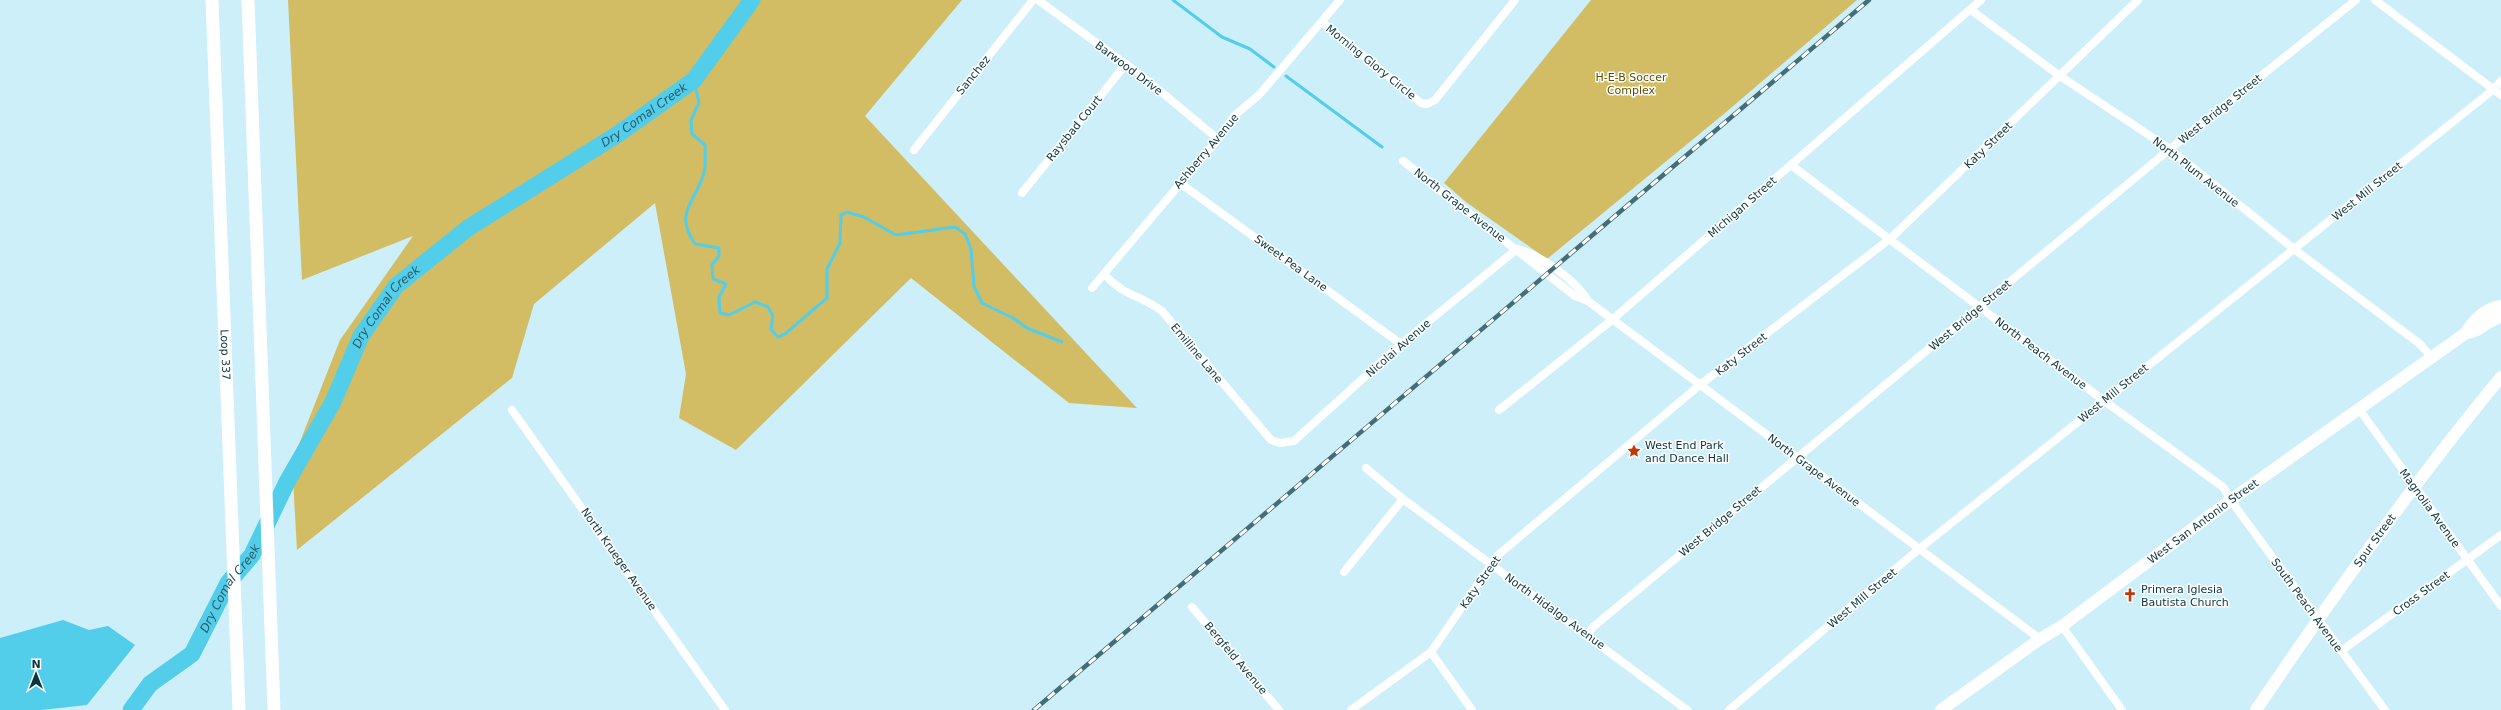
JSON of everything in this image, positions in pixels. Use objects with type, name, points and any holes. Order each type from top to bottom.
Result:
[{"type":"main road","name":"Loop 337","points":[[212,0],[239,710]]},
{"type":"main road","points":[[248,0],[254,195],[265,399],[274,710]]},
{"type":"street","name":"Sanchez","points":[[914,150],[1033,0]]},
{"type":"street","name":"Barwood Drive","points":[[1038,0],[1126,64],[1218,138]]},
{"type":"street","name":"Ashberry Avenue","points":[[1092,288],[1105,275],[1218,138],[1235,115],[1259,95],[1340,0]]},
{"type":"street","name":"Morning Glory Circle","points":[[1322,22],[1420,103],[1427,104],[1435,100],[1515,0]]},
{"type":"street","name":"Michigan Street","points":[[1500,410],[1614,319],[1981,0]]},
{"type":"street","name":"Katy Street","points":[[1351,710],[1431,652],[1498,555],[1701,384],[1891,238],[2138,0]]},
{"type":"street","name":"West Bridge Street","points":[[1588,634],[1593,627],[1797,457],[2170,149],[2356,0]]},
{"type":"street","points":[[2375,0],[2501,95]]},
{"type":"street","name":"North Plum Avenue","points":[[1971,10],[2060,76],[2170,149],[2294,249],[2420,344],[2432,358]]},
{"type":"street","name":"Raysbad Court","points":[[1022,193],[1126,64]]},
{"type":"street","name":"West Mill Street","points":[[1730,710],[1919,549],[2103,400],[2494,90],[2501,81]]},
{"type":"street","name":"North Grape Avenue","points":[[1404,161],[1575,296],[1588,301],[1614,319],[2040,639]]},
{"type":"street","name":"North Peach Avenue","points":[[1790,165],[1891,238],[2103,400],[2223,487],[2232,498]]},
{"type":"street","name":"Sweet Pea Lane","points":[[1180,183],[1401,344]]},
{"type":"street","name":"Nicolai Avenue","points":[[1280,443],[1294,441],[1401,344],[1517,249]]},
{"type":"street","name":"Emilline Lane","points":[[1105,275],[1125,293],[1148,300],[1162,311],[1271,440],[1280,443]]},
{"type":"street","name":"West San Antonio Street","points":[[1941,710],[2040,639],[2062,626],[2232,498],[2466,333],[2477,332],[2494,319],[2500,308]]},
{"type":"street","name":"Spur Street","points":[[2256,710],[2318,619],[2414,487],[2501,376]]},
{"type":"street","name":"Magnolia Avenue","points":[[2359,409],[2501,606]]},
{"type":"street","name":"North Krueger Avenue","points":[[512,410],[725,710]]},
{"type":"street","name":"North Hidalgo Avenue","points":[[1366,468],[1403,499],[1588,634],[1687,710]]},
{"type":"street","name":"South Peach Avenue","points":[[2232,498],[2237,509],[2384,710]]},
{"type":"street","points":[[1344,572],[1403,499]]},
{"type":"street","name":"Cross Street","points":[[2341,651],[2501,535]]},
{"type":"street","name":"Bergfeld Avenue","points":[[1192,607],[1279,710]]},
{"type":"street","points":[[2062,626],[2122,710]]},
{"type":"street","points":[[1431,652],[1472,710]]},
{"type":"green space","points":[[288,0],[962,0],[865,116],[1137,408],[1069,403],[911,278],[736,450],[679,418],[686,374],[655,203],[534,304],[512,378],[297,550],[292,462],[340,340],[413,236],[302,280]]},
{"type":"green space","name":"H-E-B Soccer Complex","points":[[1591,0],[1857,0],[1725,113],[1547,259],[1466,202],[1444,183]]},
{"type":"water","points":[[63,620],[89,630],[108,626],[135,645],[87,705],[41,710],[0,710],[0,638]]},
{"type":"waterway","name":"Dry Comal Creek","points":[[131,710],[150,684],[192,654],[228,583],[252,555],[287,482],[333,402],[361,336],[396,286],[468,228],[618,134],[694,80],[752,0]]},
{"type":"waterway","points":[[1173,0],[1222,37],[1250,49],[1274,67]]},
{"type":"waterway","points":[[1286,76],[1382,147]]},
{"type":"waterway","points":[[694,80],[699,103],[691,120],[692,134],[705,145],[705,166],[700,183],[688,207],[686,223],[695,244],[719,248],[719,256],[712,265],[713,279],[726,284],[719,297],[720,313],[729,315],[755,302],[768,307],[773,316],[771,329],[778,337],[785,334],[827,298],[827,269],[840,243],[841,215],[847,212],[864,217],[896,235],[955,227],[965,234],[971,249],[974,286],[982,303],[1013,318],[1027,328],[1062,342]]},
{"type":"railway","points":[[1034,710],[1869,0]]},
{"type":"place","name":"West End Park and Dance Hall","points":[[1634,451]]},
{"type":"place","name":"Primera Iglesia Bautista Church","points":[[2130,595]]}]
